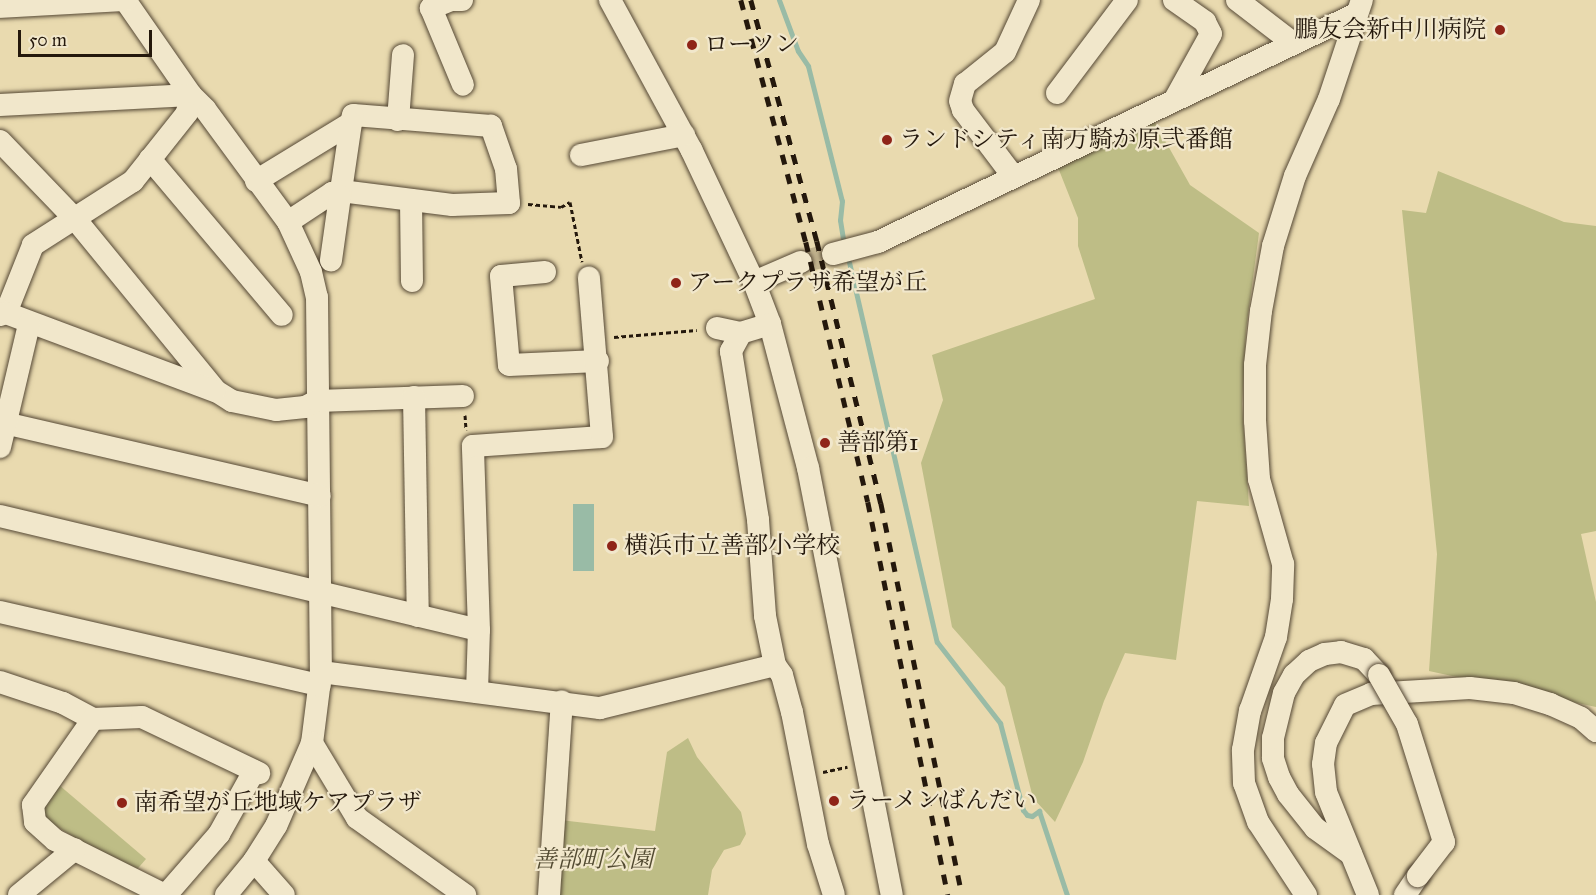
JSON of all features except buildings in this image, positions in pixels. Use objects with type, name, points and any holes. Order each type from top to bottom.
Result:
[{"type":"street","points":[[0,7],[126,0],[191,95],[205,110],[288,222],[311,272],[317,297],[313,314],[320,496],[320,679],[312,743],[276,826],[254,861],[226,895]]},
{"type":"street","points":[[462,0],[451,0],[431,8],[463,85]]},
{"type":"street","points":[[610,0],[684,135],[754,282],[770,324],[808,468],[892,895]]},
{"type":"street","points":[[1012,176],[963,110],[960,101],[965,84],[1005,52],[1029,0]]},
{"type":"street","points":[[1057,93],[1127,0]]},
{"type":"street","points":[[1174,0],[1205,22],[1211,34],[1175,99]]},
{"type":"street","points":[[1237,0],[1293,43]]},
{"type":"street","points":[[833,254],[878,242],[1293,43],[1359,7]]},
{"type":"street","points":[[1306,895],[1258,822],[1244,783],[1243,750],[1250,711],[1275,637],[1282,599],[1283,564],[1259,479],[1255,421],[1255,365],[1261,311],[1273,246],[1294,176],[1329,99],[1359,7]]},
{"type":"street","points":[[399,120],[403,55]]},
{"type":"street","points":[[0,105],[191,95]]},
{"type":"street","points":[[191,95],[187,113],[132,181],[76,220],[33,245],[7,284],[3,314],[216,391],[231,401],[276,410],[305,406],[317,401],[463,396]]},
{"type":"street","points":[[288,222],[332,193],[341,191],[452,205],[508,203],[506,169],[491,126],[353,115],[351,123],[341,191],[331,260]]},
{"type":"street","points":[[256,181],[351,123]]},
{"type":"street","points":[[581,155],[684,135]]},
{"type":"street","points":[[0,141],[76,220],[216,391]]},
{"type":"street","points":[[150,159],[282,315]]},
{"type":"street","points":[[411,200],[414,281]]},
{"type":"street","points":[[754,282],[801,262]]},
{"type":"street","points":[[545,272],[501,276],[509,365],[598,361]]},
{"type":"street","points":[[477,692],[479,630],[473,446],[602,437],[598,361],[589,278]]},
{"type":"street","points":[[0,447],[3,423],[29,324]]},
{"type":"street","points":[[717,328],[741,333],[770,324]]},
{"type":"street","points":[[741,333],[731,351],[758,520],[765,616],[775,665],[782,675],[792,712],[818,844],[834,895]]},
{"type":"street","points":[[414,397],[418,616]]},
{"type":"street","points":[[3,423],[320,496]]},
{"type":"street","points":[[0,516],[479,630]]},
{"type":"street","points":[[0,612],[320,679],[477,692],[562,701],[600,708],[775,665]]},
{"type":"street","points":[[1351,854],[1315,828],[1288,794],[1273,758],[1273,738],[1284,693],[1294,675],[1309,661],[1325,654],[1341,652],[1364,659],[1379,675],[1407,724],[1444,842],[1405,895]]},
{"type":"street","points":[[2,686],[63,703],[93,719],[142,717],[293,789]]},
{"type":"street","points":[[1368,895],[1326,792],[1323,764],[1326,743],[1345,705],[1371,694],[1470,688],[1503,692],[1550,704],[1581,718],[1596,731]]},
{"type":"street","points":[[549,895],[562,701]]},
{"type":"street","points":[[93,719],[33,805],[35,822],[55,840],[165,895],[219,834],[261,774]]},
{"type":"street","points":[[312,743],[357,818],[465,895]]},
{"type":"street","points":[[19,895],[75,849]]},
{"type":"street","points":[[254,861],[284,895]]},
{"type":"street","points":[[0,888],[5,895]]},
{"type":"path","points":[[508,203],[561,207],[570,202],[585,276],[589,278]]},
{"type":"path","points":[[612,337],[717,328]]},
{"type":"path","points":[[463,396],[467,441],[473,446]]},
{"type":"path","points":[[818,773],[847,766]]},
{"type":"green space","points":[[1153,119],[1190,185],[1259,233],[1246,330],[1242,404],[1249,506],[1197,501],[1176,660],[1125,653],[1104,701],[1083,762],[1055,822],[1033,798],[1005,687],[952,627],[921,463],[943,400],[932,355],[1095,299],[1078,246],[1078,218],[1057,165]]},
{"type":"green space","points":[[1438,171],[1564,222],[1596,226],[1596,531],[1581,534],[1596,602],[1596,707],[1429,671],[1437,554],[1402,210],[1426,213]]},
{"type":"green space","name":"善部町公園","points":[[688,738],[697,757],[741,812],[746,834],[740,845],[724,850],[712,870],[708,895],[554,895],[560,820],[655,831],[667,752]]},
{"type":"green space","points":[[59,785],[146,859],[133,874],[43,818],[43,806]]},
{"type":"shaded area","points":[[573,504],[594,504],[594,571],[573,571]]},
{"type":"waterway","points":[[779,0],[798,51],[808,66],[842,201],[840,220],[844,244]]},
{"type":"waterway","points":[[849,262],[937,642],[1000,723],[1023,810],[1027,815],[1032,816],[1039,811],[1067,895]]},
{"type":"tunnel","points":[[801,262],[833,254]]},
{"type":"railway","points":[[741,0],[806,242],[868,502],[948,895]]},
{"type":"railway","points":[[751,0],[817,241],[881,503],[962,895]]},
{"type":"place","name":"鵬友会新中川病院","points":[[1500,30]]},
{"type":"place","name":"ローソン","points":[[692,45]]},
{"type":"place","name":"ランドシティ南万騎が原弐番館","points":[[887,140]]},
{"type":"place","name":"アークプラザ希望が丘","points":[[676,283]]},
{"type":"place","name":"善部第1","points":[[825,443]]},
{"type":"place","name":"横浜市立善部小学校","points":[[612,546]]},
{"type":"place","name":"ラーメンばんだい","points":[[834,801]]},
{"type":"place","name":"南希望が丘地域ケアプラザ","points":[[122,803]]}]
